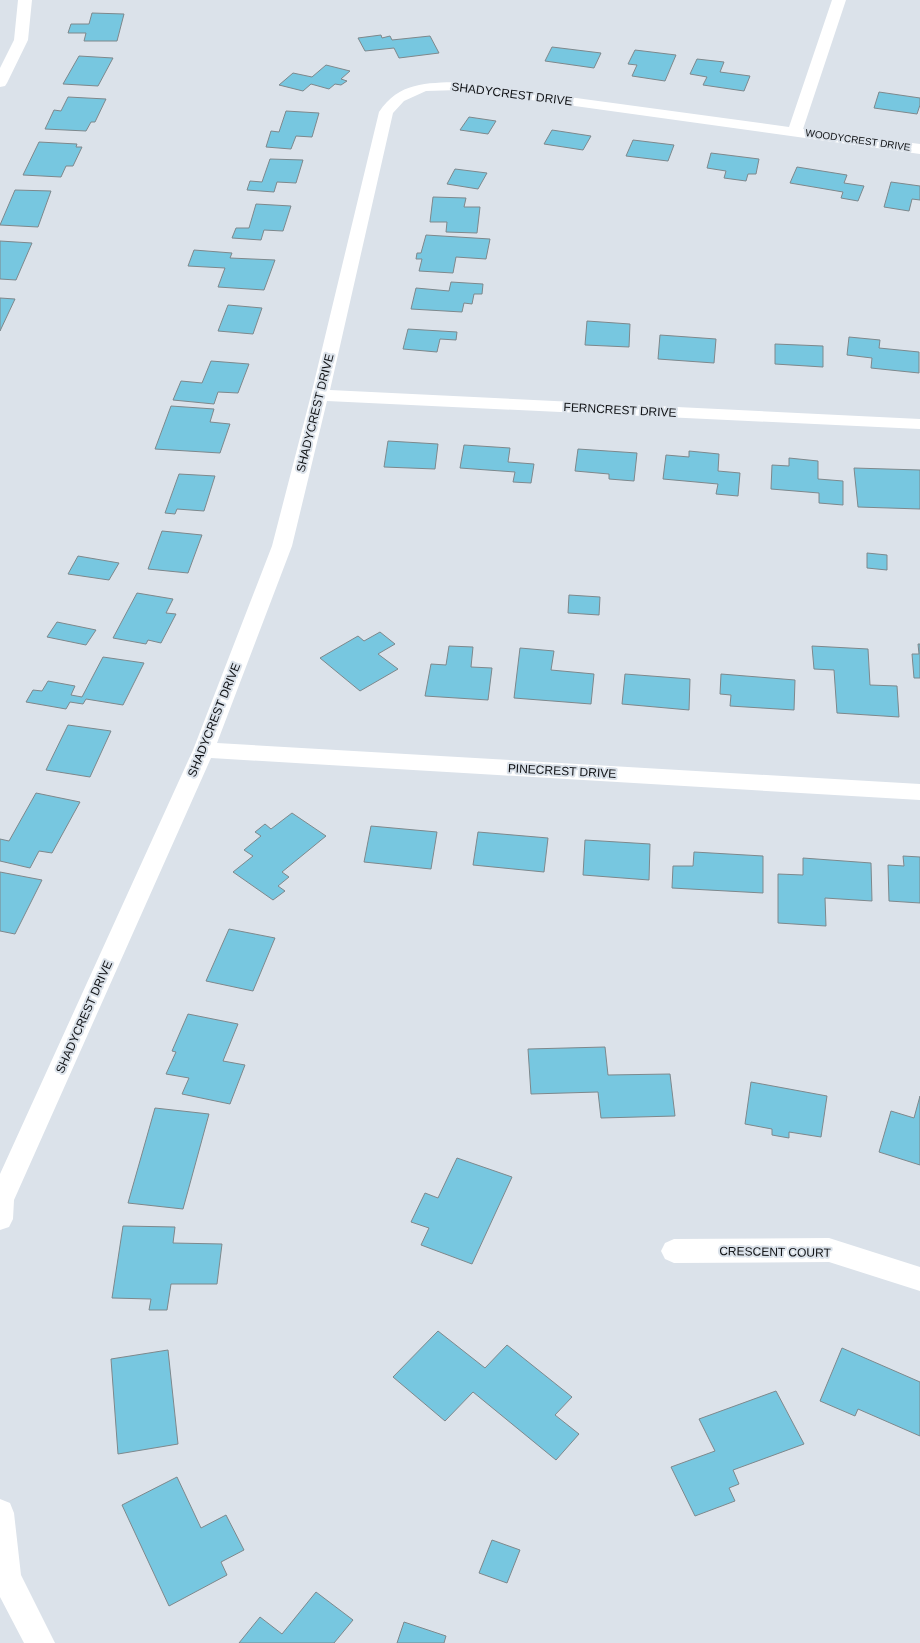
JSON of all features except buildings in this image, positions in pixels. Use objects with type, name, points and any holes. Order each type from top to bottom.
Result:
[{"type":"street","points":[[0,83],[21,40],[25,0]]},
{"type":"street","points":[[795,131],[839,0]]},
{"type":"street","name":"SHADYCREST DRIVE","points":[[0,1207],[204,750],[282,546],[320,396],[386,112],[399,98],[424,87],[459,86],[795,131]]},
{"type":"street","name":"WOODYCREST DRIVE","points":[[795,131],[920,149]]},
{"type":"street","name":"FERNCREST DRIVE","points":[[320,396],[920,424]]},
{"type":"street","name":"PINECREST DRIVE","points":[[204,750],[920,792]]},
{"type":"street","name":"CRESCENT COURT","points":[[674,1251],[829,1250],[920,1279]]},
{"type":"street","points":[[0,1513],[6,1578],[40,1643]]}]
